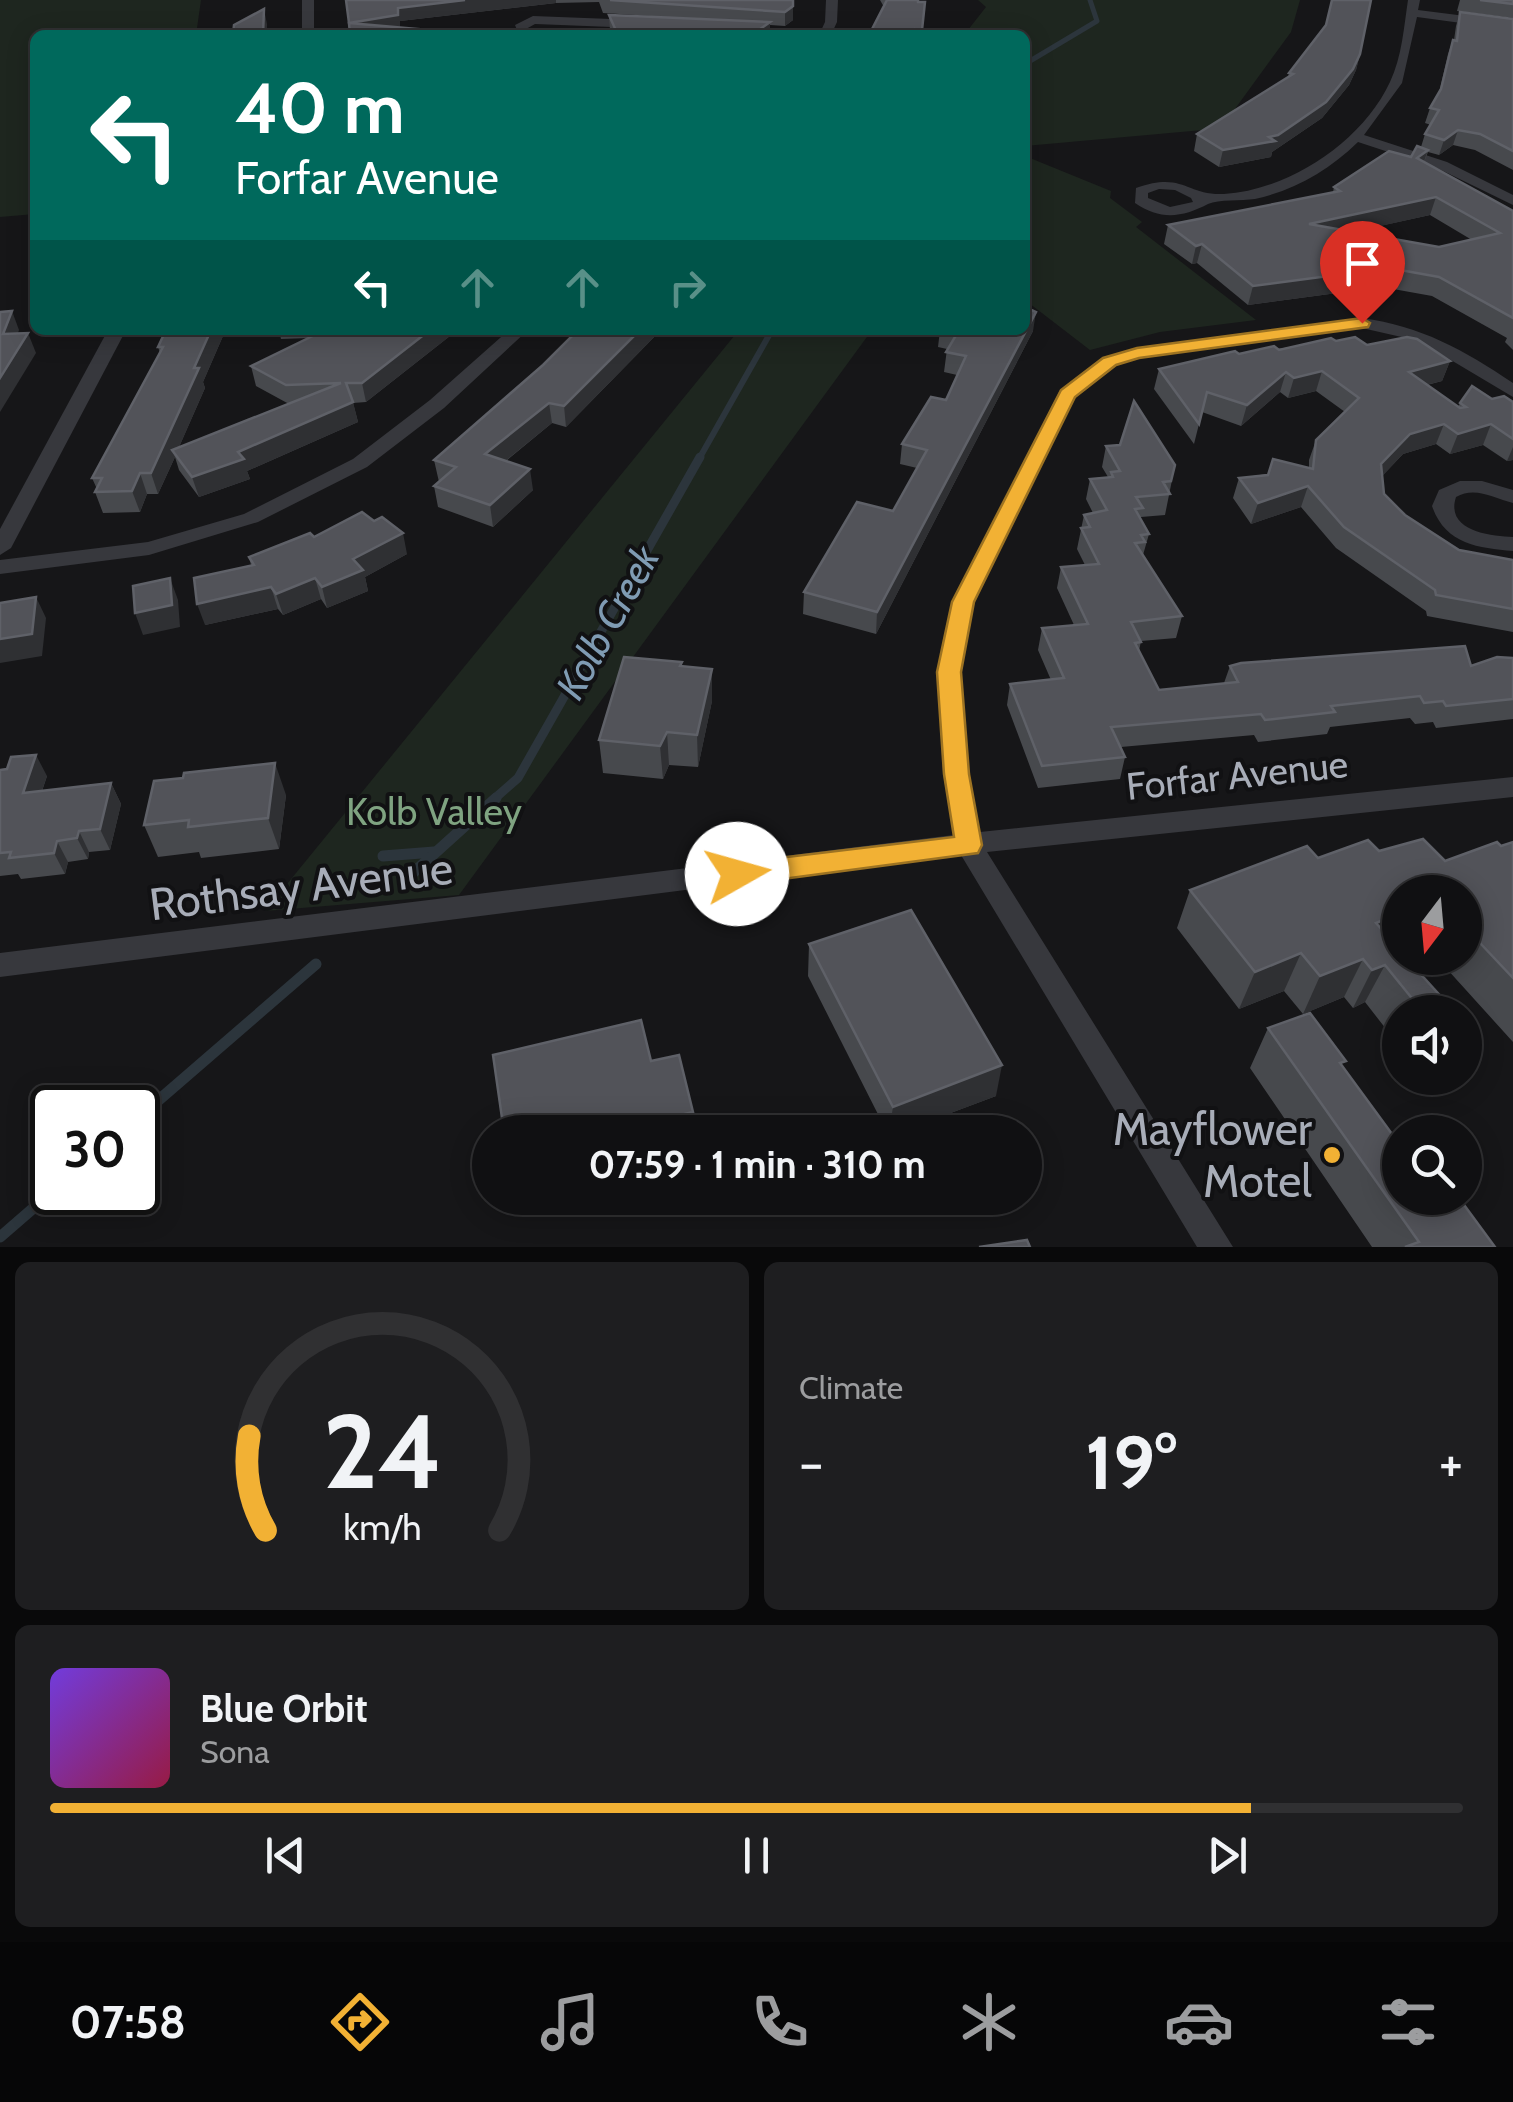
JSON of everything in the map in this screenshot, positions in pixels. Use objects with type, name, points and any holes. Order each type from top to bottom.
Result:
[{"type":"street","points":[[308,0],[308,30]]},
{"type":"street","points":[[827,30],[832,0]]},
{"type":"street","points":[[1202,199],[1254,197],[1281,189],[1314,172],[1357,137],[1396,84],[1412,7],[1513,26]]},
{"type":"street","points":[[521,30],[533,20],[656,24]]},
{"type":"street","points":[[599,30],[624,24]]},
{"type":"street","points":[[731,29],[742,30]]},
{"type":"street","points":[[1357,137],[1442,165],[1513,201]]},
{"type":"street","points":[[1216,1247],[969,845],[956,774],[949,672],[963,602],[1067,394],[1110,362],[1137,353],[1362,323],[1394,326],[1430,336],[1513,391]]},
{"type":"street","points":[[0,548],[115,335]]},
{"type":"street","points":[[0,567],[149,548],[251,518],[360,463],[437,404],[514,335]]},
{"type":"street","points":[[1513,497],[1487,488],[1462,488],[1444,494],[1440,502],[1441,513],[1458,530],[1487,542],[1513,544]]},
{"type":"street","name":"Forfar Avenue","points":[[969,845],[1513,787]]},
{"type":"street","name":"Rothsay Avenue","points":[[0,965],[969,845]]},
{"type":"green space","points":[[0,0],[201,0],[197,30],[30,30],[30,214],[0,217]]},
{"type":"green space","points":[[978,0],[1300,0],[1291,32],[1224,124],[1203,130],[1030,146],[1030,30],[968,30],[986,7]]},
{"type":"green space","points":[[1030,158],[1111,191],[1110,198],[1142,222],[1136,227],[1256,320],[1160,332],[1090,350],[1030,304]]},
{"type":"green space","name":"Kolb Valley","points":[[735,335],[868,335],[459,895],[265,911]]},
{"type":"building","points":[[346,0],[465,0],[398,8],[398,15],[349,23]]},
{"type":"building","points":[[610,0],[793,0],[793,6],[785,12]]},
{"type":"building","points":[[887,0],[925,2],[922,30],[872,30]]},
{"type":"building","points":[[1332,0],[1371,0],[1360,54],[1326,102],[1278,135],[1269,137],[1275,141],[1223,150],[1197,134],[1293,74],[1289,73],[1326,25]]},
{"type":"building","points":[[1480,0],[1513,0],[1513,4]]},
{"type":"building","points":[[264,9],[263,30],[234,30],[234,25]]},
{"type":"building","points":[[1460,12],[1513,19],[1513,151],[1480,134],[1458,130],[1444,140],[1425,134],[1439,110],[1430,108],[1441,89],[1453,40],[1457,41]]},
{"type":"building","points":[[609,15],[770,22],[759,30],[616,30]]},
{"type":"building","points":[[349,23],[429,30],[350,30]]},
{"type":"building","points":[[1417,146],[1428,150],[1417,158],[1513,211],[1513,318],[1439,277],[1389,268],[1253,286],[1202,244],[1196,246],[1168,225],[1340,191],[1334,187],[1389,151],[1411,157]],"holes":[[[1436,197],[1500,233],[1439,247],[1309,224]]]},
{"type":"building","points":[[12,311],[3,334],[28,333],[0,378],[0,312]]},
{"type":"building","points":[[164,335],[209,335],[194,368],[199,368],[151,473],[140,473],[132,491],[95,492],[102,478],[92,478],[163,347],[158,347]]},
{"type":"building","points":[[315,335],[424,335],[362,383],[346,383],[353,402],[238,452],[244,459],[192,477],[172,450],[341,383],[286,385],[251,366]]},
{"type":"building","points":[[573,335],[635,335],[564,406],[549,403],[485,454],[530,469],[490,505],[434,486],[456,467],[434,460]]},
{"type":"building","points":[[956,335],[1024,335],[877,612],[804,592],[857,502],[893,511],[927,450],[902,444],[931,397],[946,400],[966,356],[946,352]]},
{"type":"building","points":[[1355,337],[1367,345],[1407,337],[1417,339],[1450,361],[1409,372],[1460,408],[1466,407],[1460,403],[1472,386],[1492,399],[1504,396],[1513,402],[1513,439],[1491,424],[1458,434],[1444,424],[1410,434],[1381,464],[1384,494],[1405,515],[1459,550],[1513,560],[1513,609],[1436,595],[1435,590],[1344,527],[1308,486],[1258,503],[1239,478],[1268,475],[1273,459],[1313,469],[1316,440],[1359,398],[1322,371],[1294,378],[1286,372],[1247,405],[1207,392],[1199,424],[1159,369],[1235,351],[1239,354],[1274,346],[1279,350],[1331,338],[1336,341]]},
{"type":"building","points":[[1134,401],[1175,465],[1171,481],[1163,482],[1170,494],[1136,497],[1143,508],[1135,509],[1149,534],[1141,535],[1145,542],[1135,543],[1182,616],[1131,622],[1141,642],[1135,643],[1159,690],[1238,682],[1230,666],[1241,663],[1465,646],[1471,666],[1497,657],[1513,658],[1513,699],[1446,706],[1443,701],[1424,703],[1420,696],[1331,706],[1335,712],[1265,720],[1261,714],[1111,727],[1125,757],[1042,766],[1010,684],[1064,678],[1042,628],[1088,624],[1061,567],[1099,564],[1081,528],[1090,527],[1084,515],[1107,510],[1090,479],[1113,477],[1111,472],[1120,471],[1106,446],[1120,445]]},
{"type":"building","points":[[362,512],[374,521],[382,517],[403,533],[353,559],[363,570],[322,587],[315,578],[276,594],[271,587],[197,604],[194,578],[254,565],[249,557],[310,533],[314,537]]},
{"type":"building","points":[[170,578],[172,605],[135,613],[133,586]]},
{"type":"building","points":[[36,597],[32,634],[0,639],[0,603]]},
{"type":"building","points":[[624,657],[712,669],[697,735],[667,732],[660,746],[599,740]]},
{"type":"building","points":[[36,755],[23,793],[111,783],[100,829],[79,831],[77,838],[57,841],[54,853],[9,858],[11,852],[0,853],[0,770],[7,769],[11,757]]},
{"type":"building","points":[[275,763],[268,818],[188,827],[189,820],[144,825],[154,781],[183,778],[184,773]]},
{"type":"building","points":[[1423,839],[1445,861],[1497,842],[1501,846],[1513,842],[1513,978],[1482,945],[1482,875],[1382,875],[1382,920],[1376,923],[1382,930],[1382,966],[1372,970],[1363,959],[1320,976],[1301,953],[1255,972],[1190,890],[1307,846],[1318,858],[1368,840],[1379,851]]},
{"type":"building","points":[[911,910],[1002,1065],[893,1107],[809,944]]},
{"type":"building","points":[[1393,975],[1421,975],[1440,995],[1409,995]]},
{"type":"building","points":[[1310,1013],[1346,1061],[1340,1063],[1382,1120],[1382,1190],[1268,1028]]},
{"type":"building","points":[[641,1020],[651,1061],[679,1055],[693,1112],[502,1115],[493,1055]]},
{"type":"building","points":[[1400,1215],[1471,1215],[1495,1247],[1405,1247],[1419,1242]]},
{"type":"building","points":[[1027,1240],[1030,1247],[979,1247]]},
{"type":"waterway","name":"Kolb Creek","points":[[1030,61],[1097,21],[1090,0]]},
{"type":"waterway","name":"Kolb Creek","points":[[699,459],[769,335]]},
{"type":"waterway","name":"Kolb Creek","points":[[493,800],[518,778],[700,457]]},
{"type":"waterway","name":"Kolb Creek","points":[[403,882],[496,798]]},
{"type":"waterway","points":[[383,856],[434,852]]},
{"type":"waterway","name":"Kolb Creek","points":[[160,1099],[316,964]]},
{"type":"waterway","name":"Kolb Creek","points":[[0,1237],[30,1211]]},
{"type":"place","name":"Mayflower Motel","points":[[1332,1155]]},
{"type":"route","points":[[737,874],[969,845],[956,774],[949,672],[963,602],[1067,394],[1110,362],[1137,353],[1362,323]]}]
